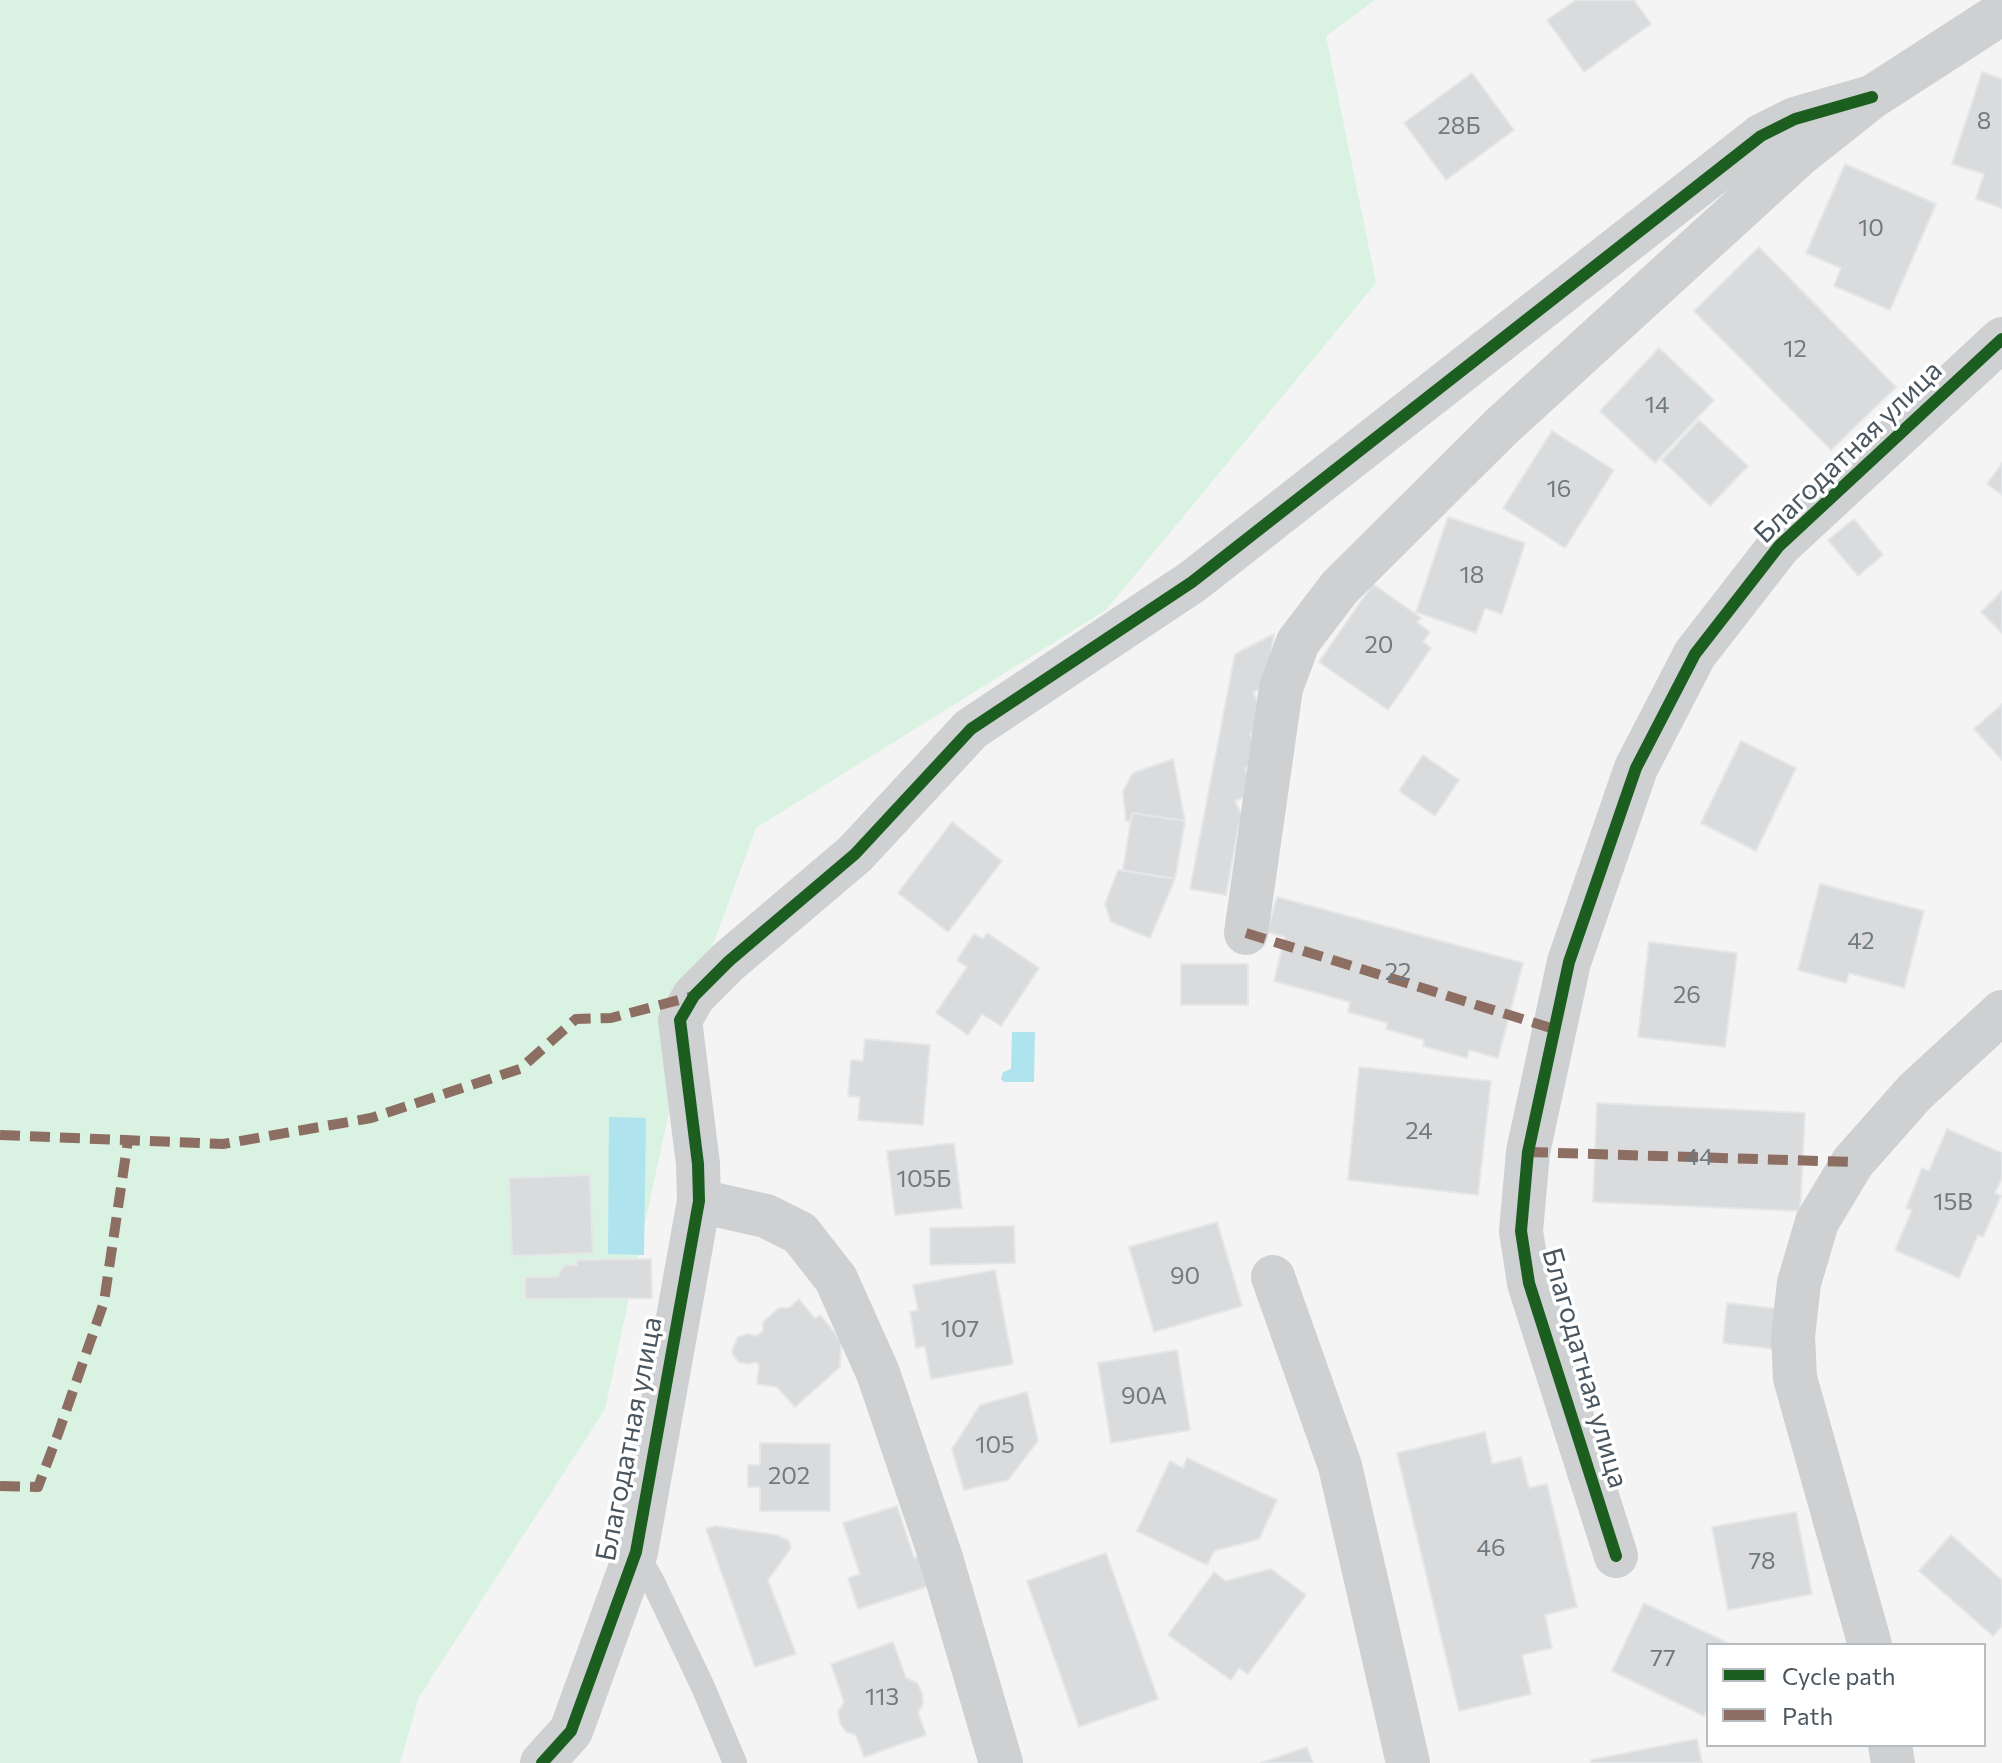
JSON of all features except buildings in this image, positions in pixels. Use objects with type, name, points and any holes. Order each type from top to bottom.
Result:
[{"type":"street","points":[[1246,933],[1281,688],[1298,642],[1340,587],[1502,426],[1800,154],[1872,97],[2002,13]]},
{"type":"street","name":"Благодатная улица","points":[[542,1763],[565,1747],[636,1552],[699,1201],[698,1164],[680,1020],[694,996],[729,961],[855,854],[971,729],[1192,582],[1761,136],[1795,119],[1872,97]]},
{"type":"street","name":"Благодатная улица","points":[[1616,1556],[1529,1283],[1521,1231],[1528,1152],[1569,962],[1636,768],[1695,654],[1779,546],[2002,339]]},
{"type":"street","points":[[1869,1643],[1795,1378],[1793,1336],[1799,1283],[1817,1222],[1853,1162],[1915,1092],[2002,1012]]},
{"type":"street","points":[[699,1201],[766,1216],[800,1233],[836,1279],[878,1373],[893,1415],[941,1558],[1001,1763]]},
{"type":"street","points":[[1273,1277],[1340,1466],[1408,1763]]},
{"type":"lane","points":[[636,1552],[697,1673],[735,1763]]},
{"type":"green space","points":[[0,0],[1375,0],[1326,36],[1376,283],[1106,610],[756,828],[694,996],[605,1409],[419,1697],[400,1763],[0,1763]]},
{"type":"water","points":[[1012,1032],[1035,1032],[1034,1082],[1004,1082],[1001,1079],[1003,1072],[1011,1069]]},
{"type":"water","points":[[609,1117],[646,1118],[644,1255],[608,1254]]},
{"type":"marked path","points":[[1246,933],[1554,1029]]},
{"type":"marked path","points":[[0,1135],[223,1144],[371,1118],[520,1069],[576,1019],[611,1018],[694,996]]},
{"type":"marked path","points":[[0,1486],[38,1487],[58,1434],[104,1302],[128,1140]]},
{"type":"marked path","points":[[1528,1152],[1853,1162]]},
{"type":"cycle path","points":[[542,1763],[571,1731],[636,1552],[699,1201],[698,1164],[680,1020],[694,996],[729,961],[855,854],[971,729],[1192,582],[1761,136],[1795,119],[1872,97]]},
{"type":"cycle path","points":[[1616,1556],[1529,1283],[1521,1231],[1528,1152],[1569,962],[1636,768],[1695,654],[1779,546],[2002,339]]}]
